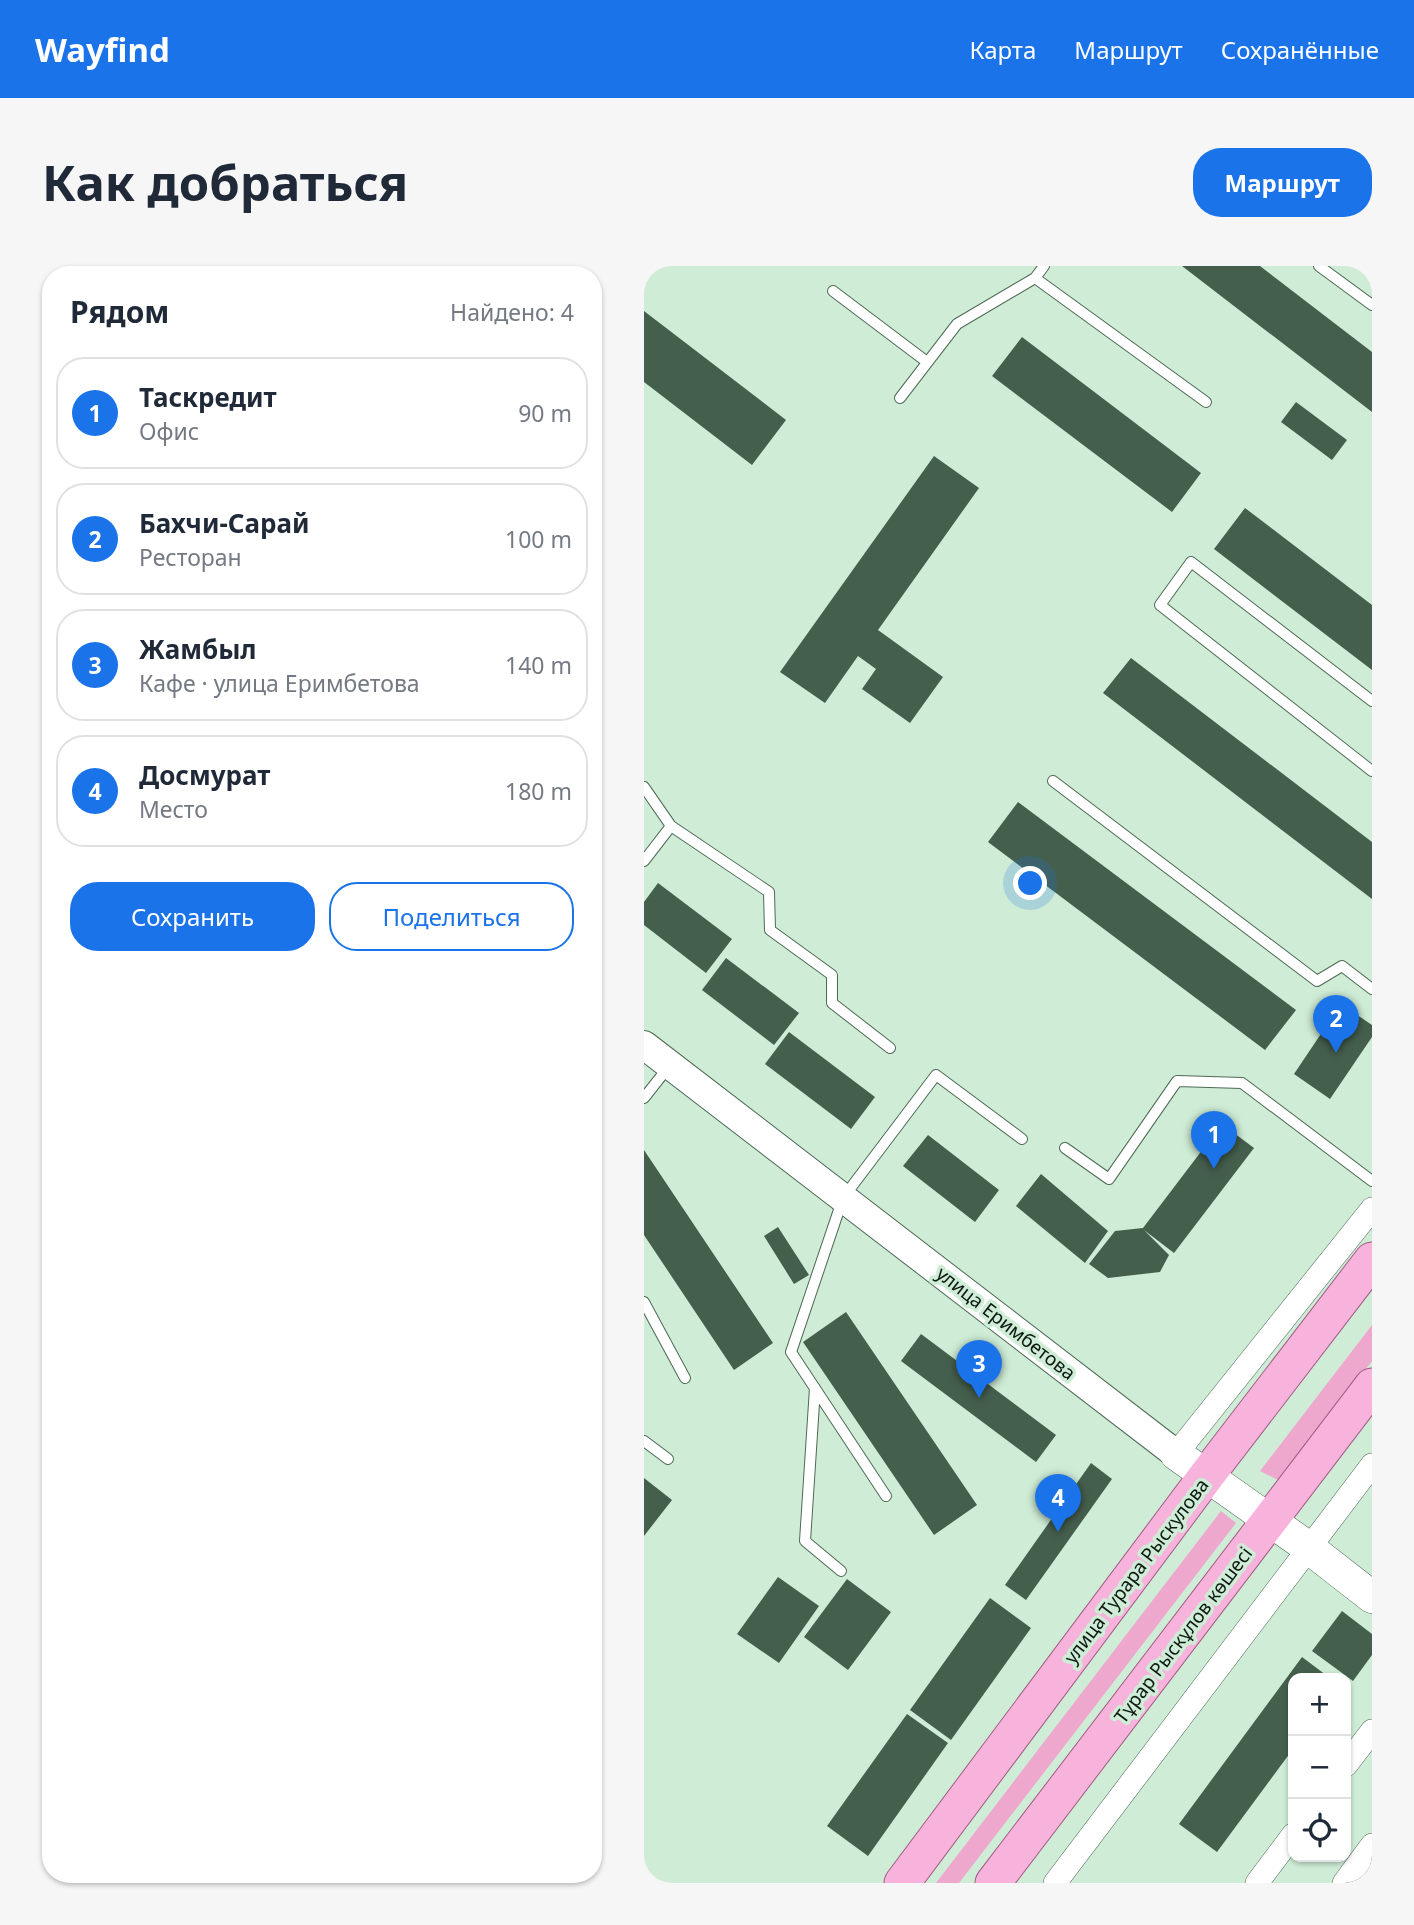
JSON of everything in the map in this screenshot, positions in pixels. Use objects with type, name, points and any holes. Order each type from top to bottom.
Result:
[{"type":"main road","name":"улица Турара Рыскулова","points":[[902,1883],[1207,1475],[1372,1260]]},
{"type":"main road","name":"Тұрар Рыскұлов көшесі","points":[[993,1883],[1372,1387]]},
{"type":"main road","name":"улица Еримбетова","points":[[1176,1454],[1309,1548],[1372,1597]]},
{"type":"street","name":"улица Еримбетова","points":[[644,1045],[1176,1454]]},
{"type":"street","points":[[1176,1454],[1371,1210]]},
{"type":"street","points":[[1334,1309],[1371,1210]]},
{"type":"street","points":[[1055,1883],[1372,1465]]},
{"type":"street","points":[[1351,1759],[1372,1731]]},
{"type":"street","points":[[1257,1883],[1288,1842]]},
{"type":"street","points":[[1344,1883],[1372,1846]]},
{"type":"lane","points":[[900,398],[957,324],[1035,278],[1044,266]]},
{"type":"lane","points":[[1320,266],[1372,305]]},
{"type":"lane","points":[[1035,278],[1206,402]]},
{"type":"lane","points":[[833,290],[928,362]]},
{"type":"lane","points":[[1372,701],[1191,562],[1160,605],[1372,771]]},
{"type":"lane","points":[[1054,781],[1317,981],[1342,966],[1372,989]]},
{"type":"lane","points":[[644,788],[671,825],[769,892],[770,930],[832,975],[832,1003],[890,1048]]},
{"type":"lane","points":[[646,854],[671,825]]},
{"type":"lane","points":[[644,1098],[670,1065]]},
{"type":"lane","points":[[886,1496],[792,1352],[843,1198],[936,1075],[1022,1139]]},
{"type":"lane","points":[[1065,1148],[1110,1180],[1177,1081],[1242,1083],[1372,1181]]},
{"type":"lane","points":[[644,1302],[685,1378]]},
{"type":"lane","points":[[815,1388],[805,1541],[841,1571]]},
{"type":"lane","points":[[644,1441],[668,1459]]},
{"type":"shaded area","points":[[1372,1325],[1372,1361],[1280,1481],[1260,1471]]},
{"type":"shaded area","points":[[1221,1511],[1236,1523],[959,1883],[936,1883]]},
{"type":"building","points":[[1182,266],[1260,266],[1372,352],[1372,412]]},
{"type":"building","points":[[644,311],[786,420],[752,465],[644,382]]},
{"type":"building","points":[[1022,337],[1201,473],[1172,512],[992,376]]},
{"type":"building","points":[[1296,402],[1347,440],[1332,460],[1281,422]]},
{"type":"building","points":[[934,456],[979,488],[878,630],[943,677],[910,723],[862,689],[876,669],[858,656],[825,703],[780,672]]},
{"type":"building","points":[[1245,508],[1372,605],[1372,670],[1214,549]]},
{"type":"building","points":[[1131,658],[1372,842],[1372,899],[1103,693]]},
{"type":"building","points":[[1018,802],[1296,1010],[1265,1050],[988,842]]},
{"type":"building","points":[[658,883],[732,939],[706,973],[644,925],[644,902]]},
{"type":"building","points":[[726,958],[799,1013],[774,1045],[702,990]]},
{"type":"building","points":[[1341,1004],[1372,1025],[1372,1037],[1330,1099],[1294,1074]]},
{"type":"building","points":[[789,1032],[875,1097],[851,1129],[765,1064]]},
{"type":"building","points":[[1222,1124],[1254,1148],[1174,1253],[1144,1230],[1169,1255],[1160,1272],[1108,1278],[1089,1264],[1115,1231],[1143,1228]]},
{"type":"building","points":[[928,1135],[999,1190],[975,1222],[903,1166]]},
{"type":"building","points":[[644,1150],[773,1343],[734,1370],[644,1235]]},
{"type":"building","points":[[1041,1174],[1108,1231],[1085,1263],[1016,1206]]},
{"type":"building","points":[[778,1227],[809,1275],[794,1284],[764,1236]]},
{"type":"building","points":[[846,1312],[977,1505],[934,1535],[803,1342]]},
{"type":"building","points":[[921,1334],[1056,1435],[1036,1462],[901,1361]]},
{"type":"building","points":[[1091,1463],[1112,1479],[1026,1600],[1005,1585]]},
{"type":"building","points":[[644,1478],[672,1500],[644,1536]]},
{"type":"building","points":[[778,1577],[819,1606],[779,1663],[737,1634]]},
{"type":"building","points":[[847,1579],[891,1612],[848,1670],[804,1637]]},
{"type":"building","points":[[990,1598],[1031,1628],[951,1740],[910,1710]]},
{"type":"building","points":[[1342,1611],[1372,1634],[1372,1655],[1353,1681],[1351,1673],[1342,1673],[1312,1651]]},
{"type":"building","points":[[1302,1657],[1323,1673],[1290,1673]]},
{"type":"building","points":[[1288,1676],[1288,1756],[1217,1852],[1179,1824]]},
{"type":"building","points":[[907,1714],[948,1743],[868,1856],[827,1826]]},
{"type":"place","name":"Бахчи-Сарай","points":[[1336,1053]]},
{"type":"place","name":"Таскредит","points":[[1214,1169]]},
{"type":"place","name":"Жамбыл","points":[[979,1398]]},
{"type":"place","name":"Досмурат","points":[[1058,1532]]}]
